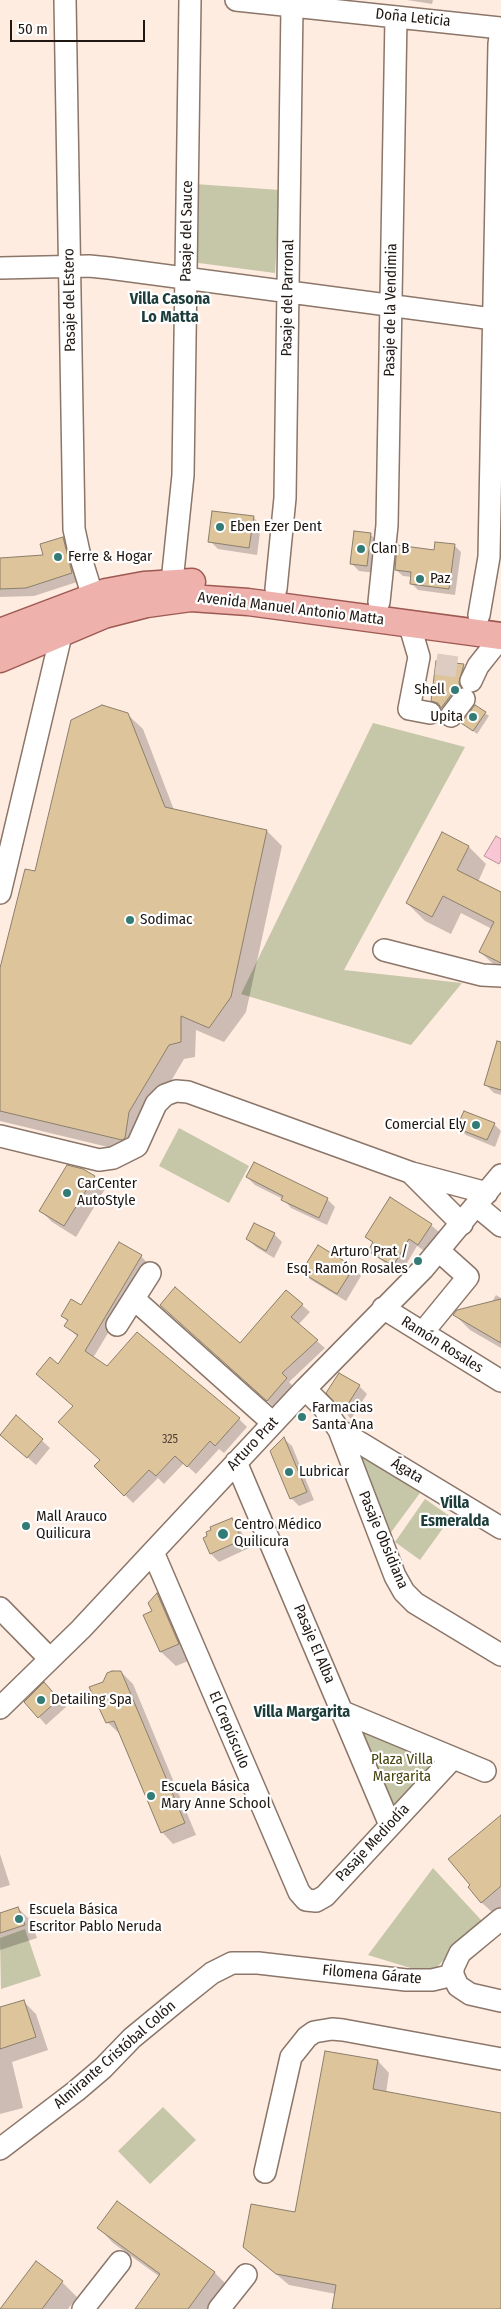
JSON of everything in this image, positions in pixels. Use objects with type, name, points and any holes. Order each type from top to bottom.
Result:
[{"type":"main road","name":"Avenida Manuel Antonio Matta","points":[[0,632],[93,596],[120,589],[172,582],[222,583],[490,616]]},
{"type":"main road","name":"Avenida Manuel Antonio Matta","points":[[0,659],[62,631],[126,610],[191,598],[248,602],[501,636]]},
{"type":"street","name":"Pasaje del Estero","points":[[65,0],[74,528],[78,552],[93,596]]},
{"type":"street","name":"Pasaje del Sauce","points":[[172,582],[183,475],[190,0]]},
{"type":"street","name":"Doña Leticia","points":[[236,0],[501,28]]},
{"type":"street","name":"Pasaje del Parronal","points":[[276,590],[285,498],[292,6]]},
{"type":"street","name":"Pasaje de la Vendimia","points":[[379,602],[387,525],[396,17]]},
{"type":"street","points":[[490,616],[489,557],[497,319],[499,44],[501,28]]},
{"type":"street","points":[[0,268],[70,266],[102,268],[497,319]]},
{"type":"street","points":[[409,623],[427,661],[409,709],[430,713]]},
{"type":"street","points":[[0,893],[62,631]]},
{"type":"street","points":[[451,716],[469,679],[501,636]]},
{"type":"street","points":[[384,950],[482,975],[501,976]]},
{"type":"street","points":[[0,1136],[99,1160],[114,1158],[137,1146],[156,1104],[165,1095],[176,1091],[188,1092],[482,1199],[501,1226]]},
{"type":"street","points":[[412,1174],[462,1224]]},
{"type":"street","name":"Arturo Prat","points":[[0,1708],[153,1552],[272,1423],[439,1251],[501,1175]]},
{"type":"street","points":[[423,1332],[468,1277],[439,1251]]},
{"type":"street","points":[[117,1325],[150,1273]]},
{"type":"street","points":[[134,1299],[272,1423]]},
{"type":"street","name":"Ramón Rosales","points":[[384,1308],[501,1381]]},
{"type":"street","name":"Pasaje Obsidiana","points":[[305,1389],[324,1408],[339,1430],[395,1576],[404,1592],[415,1603],[501,1655]]},
{"type":"street","name":"Ágata","points":[[339,1430],[501,1528]]},
{"type":"street","name":"Pasaje El Alba","points":[[236,1462],[390,1825]]},
{"type":"street","name":"El Crepúsculo","points":[[153,1552],[299,1892],[306,1900],[311,1901]]},
{"type":"street","points":[[0,1608],[50,1659]]},
{"type":"street","points":[[343,1712],[484,1771]]},
{"type":"street","name":"Pasaje Mediodía","points":[[311,1901],[325,1896],[452,1758]]},
{"type":"street","points":[[501,1919],[460,1953],[454,1964],[453,1975],[458,1986],[470,1994],[501,2001]]},
{"type":"street","name":"Filomena Gárate","points":[[232,1963],[258,1963],[406,1980],[432,1980],[453,1975]]},
{"type":"street","name":"Almirante Cristóbal Colón","points":[[0,2149],[104,2068],[132,2038],[184,1995],[212,1974],[232,1963]]},
{"type":"street","points":[[265,2172],[291,2057],[307,2037],[314,2032],[327,2029],[343,2030],[501,2060]]},
{"type":"street","points":[[83,2309],[120,2262]]},
{"type":"street","points":[[219,2309],[246,2275]]},
{"type":"green space","points":[[195,184],[280,190],[275,273],[191,262]]},
{"type":"green space","points":[[373,723],[465,747],[344,970],[462,983],[411,1045],[241,994]]},
{"type":"green space","points":[[179,1128],[249,1166],[229,1203],[159,1166]]},
{"type":"green space","points":[[354,1448],[420,1493],[389,1535]]},
{"type":"green space","points":[[425,1499],[451,1517],[420,1560],[395,1542]]},
{"type":"green space","name":"Plaza Villa Margarita","points":[[355,1723],[430,1753],[434,1771],[394,1813]]},
{"type":"green space","points":[[433,1868],[482,1921],[430,1974],[368,1955]]},
{"type":"green space","points":[[25,1929],[41,1976],[1,1989],[0,1938]]},
{"type":"green space","points":[[163,2107],[196,2140],[150,2184],[118,2151]]},
{"type":"shaded area","points":[[496,836],[501,839],[501,860],[499,864],[484,856]]},
{"type":"building","points":[[212,511],[254,516],[249,548],[208,542]]},
{"type":"building","name":"Clan B","points":[[354,531],[371,533],[367,566],[350,564]]},
{"type":"building","points":[[63,537],[72,573],[26,588],[0,589],[0,558],[43,555],[40,544]]},
{"type":"building","points":[[435,542],[455,544],[449,589],[410,584],[411,572],[395,570],[397,545],[434,550]]},
{"type":"building","points":[[436,661],[464,664],[459,682],[460,687],[454,691],[441,708],[438,703],[431,701]]},
{"type":"building","name":"Sodimac","points":[[102,705],[128,713],[165,807],[267,830],[231,997],[209,1028],[181,1016],[181,1042],[169,1045],[129,1112],[125,1138],[122,1140],[0,1111],[0,968],[25,869],[35,871],[71,720]]},
{"type":"building","name":"Upita","points":[[475,705],[486,712],[473,731],[461,723]]},
{"type":"building","points":[[442,832],[469,846],[457,870],[501,892],[501,963],[479,952],[494,922],[443,896],[432,917],[406,903]]},
{"type":"building","points":[[497,1041],[501,1042],[501,1090],[484,1085]]},
{"type":"building","name":"Comercial Ely","points":[[464,1111],[495,1123],[487,1140],[456,1128]]},
{"type":"building","points":[[254,1162],[328,1198],[319,1218],[281,1200],[283,1196],[246,1177]]},
{"type":"building","name":"CarCenter AutoStyle","points":[[67,1165],[83,1169],[95,1176],[64,1226],[39,1211]]},
{"type":"building","points":[[390,1197],[432,1224],[418,1245],[409,1239],[393,1266],[368,1251],[373,1242],[365,1237]]},
{"type":"building","points":[[254,1223],[275,1233],[266,1251],[246,1239]]},
{"type":"building","points":[[119,1242],[142,1255],[85,1351],[107,1366],[137,1332],[240,1418],[215,1446],[210,1441],[187,1467],[175,1456],[156,1476],[149,1470],[124,1496],[94,1466],[100,1460],[58,1422],[73,1406],[36,1374],[50,1357],[58,1364],[78,1335],[64,1326],[68,1320],[61,1316],[71,1299],[81,1305]]},
{"type":"building","points":[[318,1245],[354,1267],[337,1294],[301,1272]]},
{"type":"building","points":[[175,1287],[240,1343],[286,1290],[303,1304],[291,1317],[318,1340],[282,1373],[287,1378],[267,1401],[160,1305]]},
{"type":"building","points":[[501,1299],[501,1343],[453,1315],[457,1310]]},
{"type":"building","points":[[339,1373],[360,1385],[343,1412],[326,1393]]},
{"type":"building","points":[[16,1415],[43,1439],[27,1458],[0,1435]]},
{"type":"building","name":"Lubricar","points":[[284,1437],[307,1492],[290,1499],[270,1451]]},
{"type":"building","name":"Centro Médico Quilicura","points":[[232,1518],[242,1540],[210,1554],[203,1538],[207,1536],[206,1532],[211,1530],[210,1527]]},
{"type":"building","points":[[157,1593],[179,1644],[160,1652],[143,1615],[152,1611],[148,1603]]},
{"type":"building","points":[[121,1671],[185,1823],[161,1833],[114,1721],[106,1723],[89,1687],[103,1682],[107,1673]]},
{"type":"building","name":"Detailing Spa","points":[[44,1682],[59,1699],[38,1718],[24,1702]]},
{"type":"building","points":[[501,1815],[501,1886],[481,1903],[468,1887],[470,1885],[448,1859]]},
{"type":"building","points":[[18,1907],[25,1925],[0,1933],[0,1913]]},
{"type":"building","points":[[24,2000],[36,2037],[0,2049],[0,2007]]},
{"type":"building","points":[[325,2051],[378,2060],[373,2089],[501,2113],[501,2309],[332,2309],[336,2285],[276,2274],[243,2247],[251,2204],[295,2212]]},
{"type":"building","points":[[117,2201],[215,2272],[188,2309],[135,2309],[160,2274],[97,2228]]},
{"type":"building","points":[[36,2261],[63,2281],[42,2309],[0,2309]]},
{"type":"tunnel","points":[[436,664],[464,668]]},
{"type":"place","name":"Eben Ezer Dent","points":[[220,527]]},
{"type":"place","name":"Clan B","points":[[361,549]]},
{"type":"place","name":"Ferre & Hogar","points":[[58,557]]},
{"type":"place","name":"Paz","points":[[420,579]]},
{"type":"place","name":"Shell","points":[[455,690]]},
{"type":"place","name":"Upita","points":[[473,717]]},
{"type":"place","name":"Sodimac","points":[[130,920]]},
{"type":"place","name":"Comercial Ely","points":[[476,1125]]},
{"type":"place","name":"CarCenter AutoStyle","points":[[67,1193]]},
{"type":"place","name":"Arturo Prat / Esq. Ramón Rosales","points":[[418,1261]]},
{"type":"place","name":"Farmacias Santa Ana","points":[[302,1417]]},
{"type":"place","name":"Lubricar","points":[[289,1472]]},
{"type":"place","name":"Mall Arauco Quilicura","points":[[26,1526]]},
{"type":"place","name":"Centro Médico Quilicura","points":[[223,1534]]},
{"type":"place","name":"Detailing Spa","points":[[41,1700]]},
{"type":"place","name":"Escuela Básica Mary Anne School","points":[[151,1796]]},
{"type":"place","name":"Escuela Básica Escritor Pablo Neruda","points":[[19,1919]]},
{"type":"district","name":"Villa Casona Lo Matta","points":[[170,309]]},
{"type":"district","name":"Villa Esmeralda","points":[[455,1513]]},
{"type":"district","name":"Villa Margarita","points":[[302,1713]]}]
